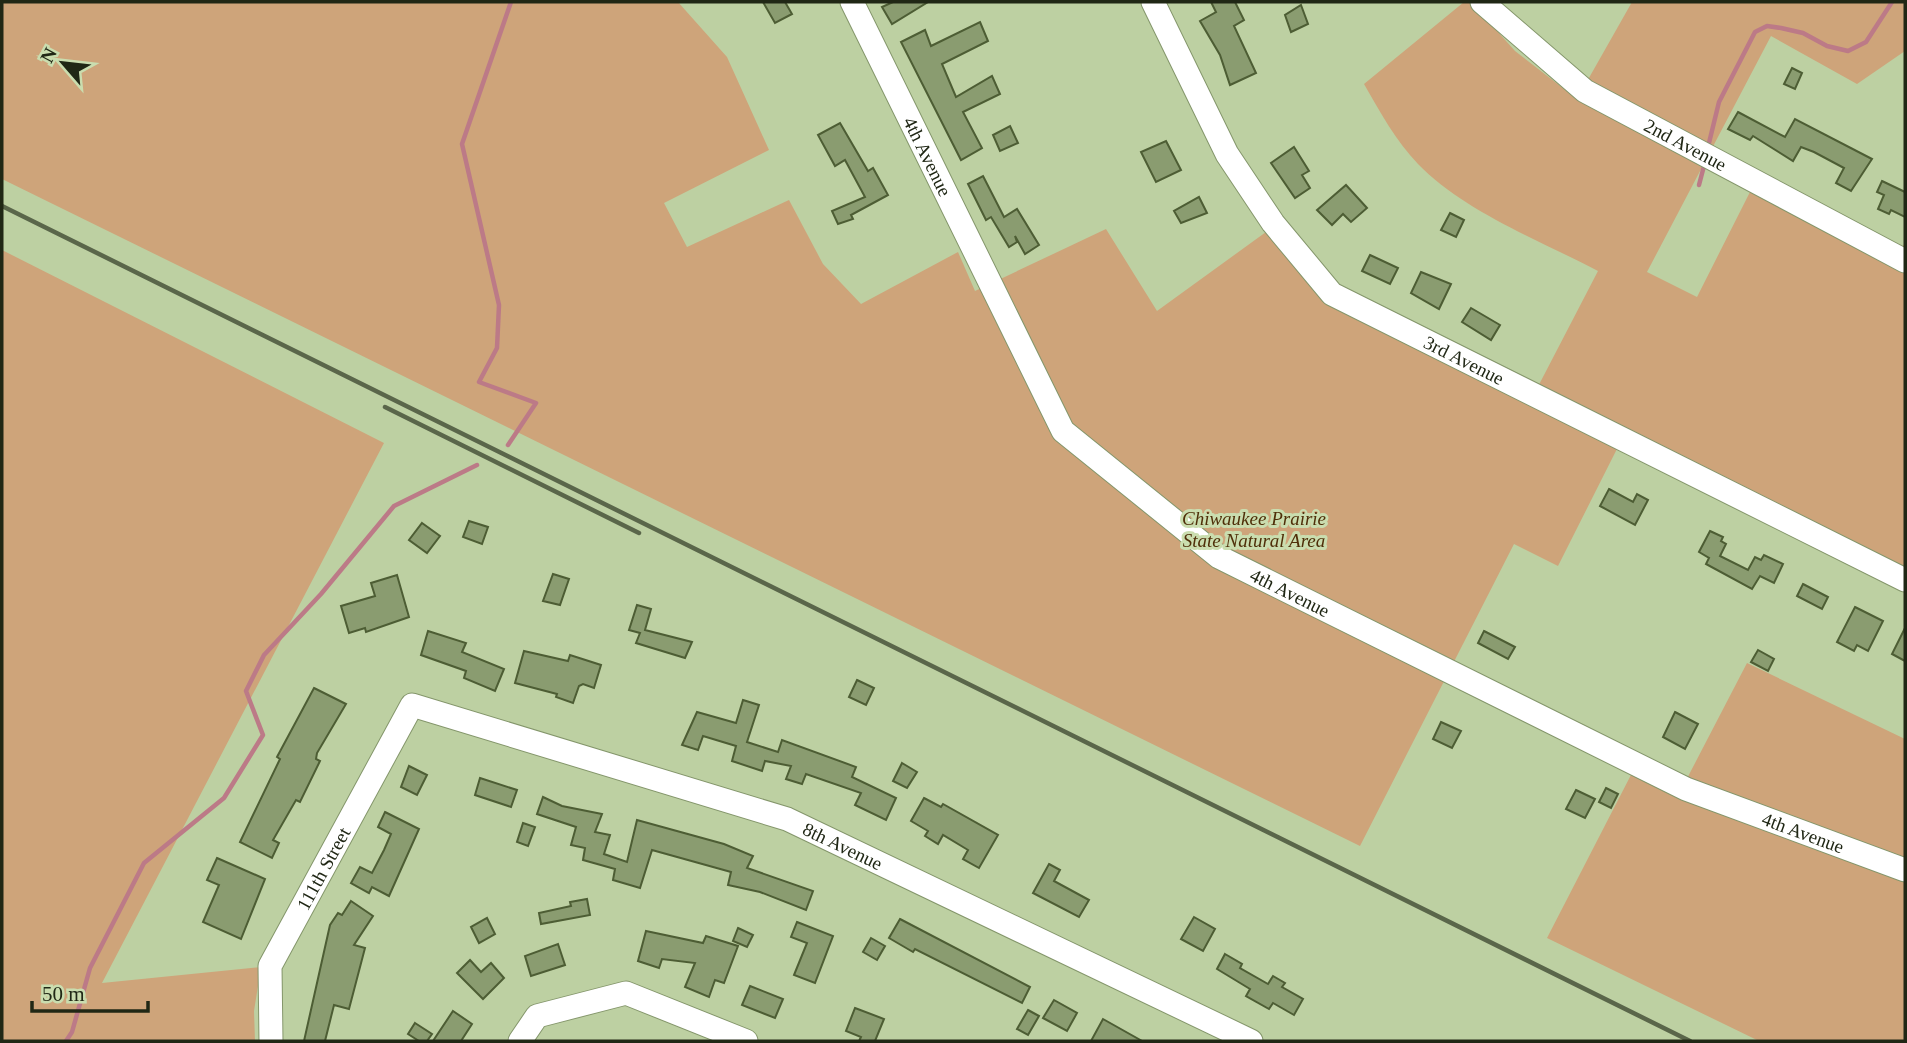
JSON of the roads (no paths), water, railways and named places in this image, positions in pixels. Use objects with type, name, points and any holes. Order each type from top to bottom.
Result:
[{"type":"street","name":"4th Avenue","points":[[852,2],[1063,431],[1219,557],[1686,789],[1905,870]]},
{"type":"street","name":"3rd Avenue","points":[[1153,2],[1227,153],[1273,223],[1332,294],[1905,580]]},
{"type":"street","name":"2nd Avenue","points":[[1482,2],[1585,91],[1905,261]]},
{"type":"street","name":"111th Street","points":[[271,1041],[270,966],[412,705]]},
{"type":"street","name":"8th Avenue","points":[[412,705],[787,819],[1251,1041]]},
{"type":"street","points":[[520,1041],[537,1016],[626,993],[746,1041]]},
{"type":"waterway","points":[[508,445],[536,403],[479,382],[497,348],[499,305],[462,144],[511,2]]},
{"type":"waterway","points":[[1708,147],[1719,102],[1755,32],[1767,26],[1781,28],[1803,33],[1827,46],[1848,51],[1866,42],[1892,2]]},
{"type":"waterway","points":[[1699,185],[1705,162]]},
{"type":"waterway","points":[[66,1041],[72,1032],[90,968],[144,863],[224,798],[263,735],[246,691],[264,655],[321,594],[394,506],[477,465]]},
{"type":"railway","points":[[2,206],[1690,1041]]},
{"type":"railway","points":[[385,407],[639,533]]},
{"type":"park label","name":"Chiwaukee Prairie State Natural Area","points":[[1254,529]]}]
